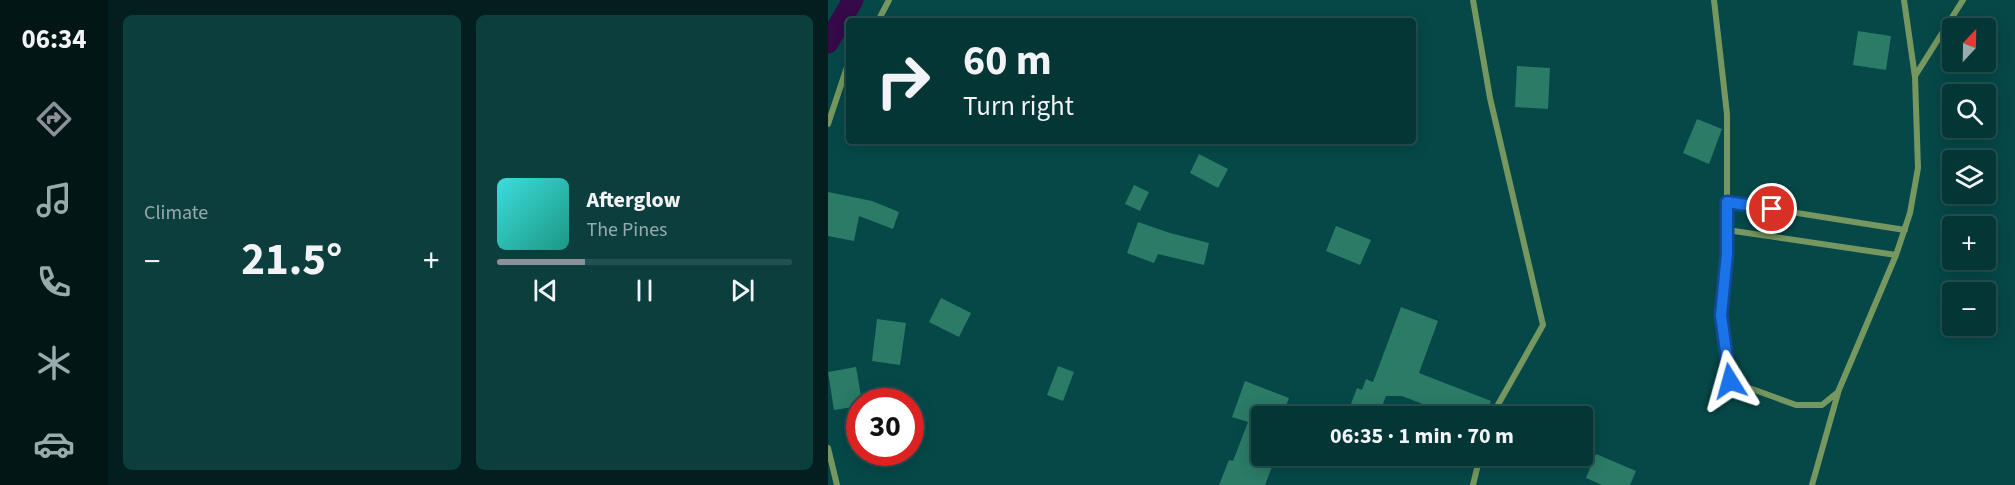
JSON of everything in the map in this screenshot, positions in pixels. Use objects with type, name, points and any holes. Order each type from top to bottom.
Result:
[{"type":"street","points":[[880,18],[889,0]]},
{"type":"street","points":[[1473,0],[1490,98],[1543,325],[1497,406]]},
{"type":"street","points":[[1714,0],[1727,114],[1727,254],[1721,315],[1730,381],[1796,405],[1822,405],[1838,392]]},
{"type":"street","points":[[1812,485],[1838,392],[1896,255],[1910,213],[1918,168],[1915,77],[1904,0]]},
{"type":"street","points":[[1915,77],[1963,0]]},
{"type":"street","points":[[828,124],[846,70]]},
{"type":"street","points":[[1727,202],[1905,230]]},
{"type":"street","points":[[1727,230],[1896,255]]},
{"type":"street","points":[[828,448],[837,485]]},
{"type":"street","points":[[1473,485],[1478,466]]},
{"type":"building","points":[[1858,31],[1891,36],[1886,70],[1853,65]]},
{"type":"building","points":[[1517,66],[1550,68],[1548,109],[1515,107]]},
{"type":"building","points":[[1697,119],[1722,129],[1709,164],[1683,153]]},
{"type":"building","points":[[1199,154],[1228,169],[1218,188],[1190,173]]},
{"type":"building","points":[[1134,185],[1149,192],[1140,211],[1125,204]]},
{"type":"building","points":[[828,192],[872,201],[899,212],[893,229],[859,216],[854,241],[828,236]]},
{"type":"building","points":[[1138,222],[1209,243],[1204,265],[1158,254],[1154,263],[1127,253]]},
{"type":"building","points":[[1336,226],[1371,240],[1360,265],[1326,251]]},
{"type":"building","points":[[941,298],[971,313],[959,337],[929,322]]},
{"type":"building","points":[[1401,307],[1438,321],[1419,373],[1491,401],[1489,406],[1428,406],[1402,396],[1386,396],[1382,406],[1350,406],[1357,388],[1362,390],[1366,379],[1373,382]]},
{"type":"building","points":[[877,319],[906,323],[900,365],[872,361]]},
{"type":"building","points":[[1058,366],[1074,372],[1063,401],[1047,395]]},
{"type":"building","points":[[856,367],[860,388],[846,388],[846,408],[834,410],[828,372]]},
{"type":"building","points":[[1245,381],[1289,398],[1286,406],[1251,406],[1251,466],[1272,466],[1265,485],[1219,485],[1229,460],[1233,461],[1248,422],[1232,417]]},
{"type":"building","points":[[1596,454],[1636,471],[1630,485],[1602,485],[1586,478],[1593,466]]},
{"type":"waterway","points":[[828,43],[853,0]]},
{"type":"route","points":[[1730,381],[1721,315],[1727,254],[1727,202],[1772,209]]}]
